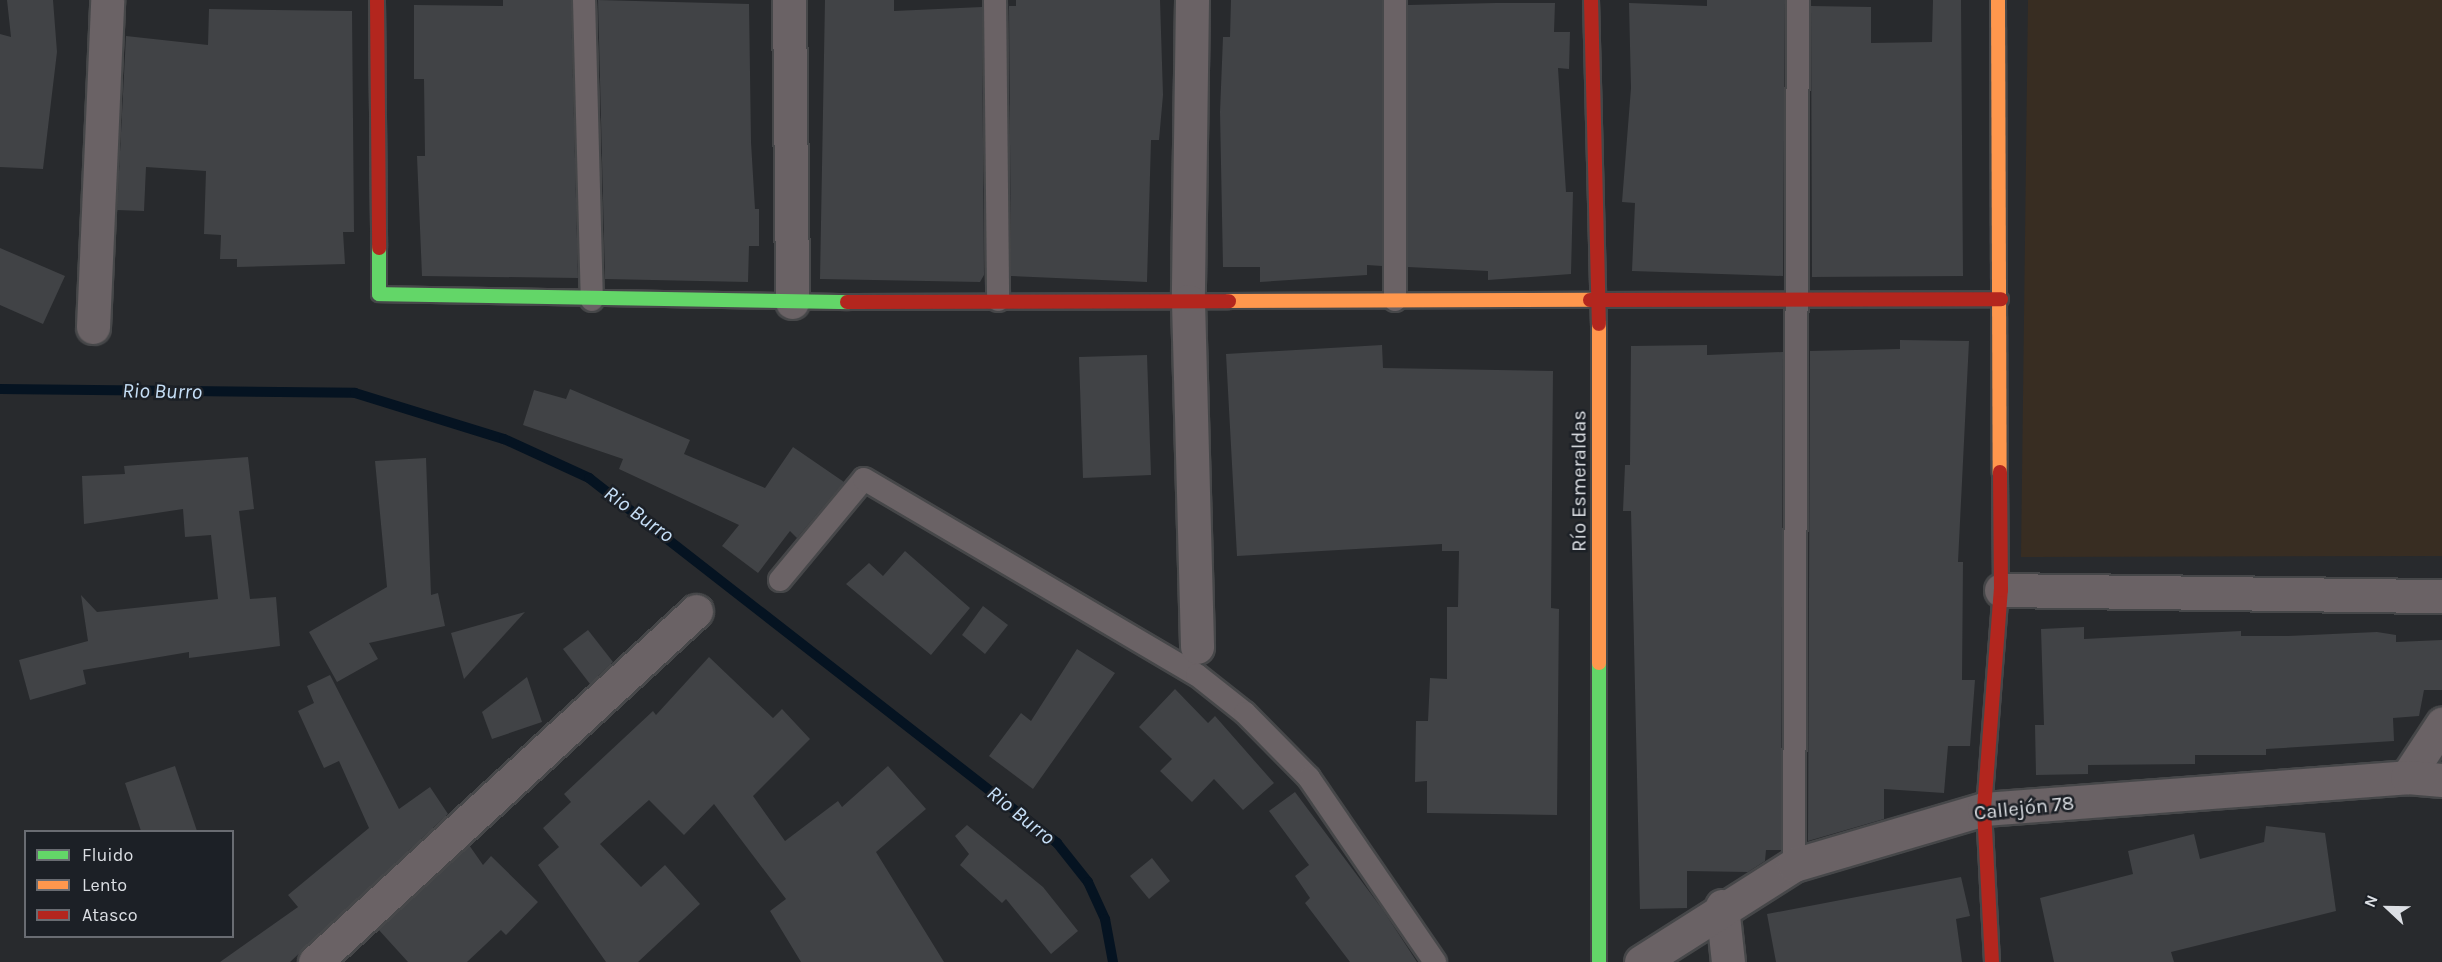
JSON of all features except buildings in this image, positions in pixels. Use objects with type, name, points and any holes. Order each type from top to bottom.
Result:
[{"type":"street","points":[[93,327],[107,0]]},
{"type":"street","points":[[377,0],[379,294],[592,300],[792,302],[1798,297],[2001,299]]},
{"type":"street","points":[[789,0],[792,302]]},
{"type":"street","points":[[1192,0],[1188,301],[1197,647]]},
{"type":"street","name":"Río Esmeraldas","points":[[1591,0],[1599,298],[1599,962]]},
{"type":"street","points":[[1992,962],[1984,809],[2001,590],[1998,0]]},
{"type":"street","points":[[2001,590],[2442,596]]},
{"type":"street","points":[[315,962],[696,611]]},
{"type":"street","points":[[2407,777],[2442,724]]},
{"type":"street","name":"Callejón 78","points":[[1641,962],[1722,906],[1794,865],[1984,809],[2407,777],[2442,780]]},
{"type":"street","points":[[1722,906],[1728,962]]},
{"type":"lane","points":[[584,0],[592,300]]},
{"type":"lane","points":[[995,0],[998,300]]},
{"type":"lane","points":[[1395,0],[1395,300]]},
{"type":"lane","points":[[1794,865],[1798,0]]},
{"type":"lane","points":[[780,580],[864,479],[1197,675],[1245,713],[1316,787],[1435,962]]},
{"type":"shaded area","points":[[2028,0],[2442,0],[2442,556],[2021,557]]},
{"type":"waterway","name":"Rio Burro","points":[[0,389],[355,393],[504,439],[589,478],[1057,843],[1088,882],[1105,919],[1113,962]]},
{"type":"traffic: fast","points":[[379,248],[379,294],[847,302]]},
{"type":"traffic: fast","points":[[1599,663],[1599,962]]},
{"type":"traffic: slow","points":[[1998,0],[2000,472]]},
{"type":"traffic: slow","points":[[1229,301],[1590,300]]},
{"type":"traffic: slow","points":[[1599,324],[1599,663]]},
{"type":"traffic: jam","points":[[377,0],[379,248]]},
{"type":"traffic: jam","points":[[1591,0],[1599,324]]},
{"type":"traffic: jam","points":[[1590,300],[2001,299]]},
{"type":"traffic: jam","points":[[847,302],[1229,301]]},
{"type":"traffic: jam","points":[[1992,962],[1984,809],[2001,590],[2000,472]]}]
